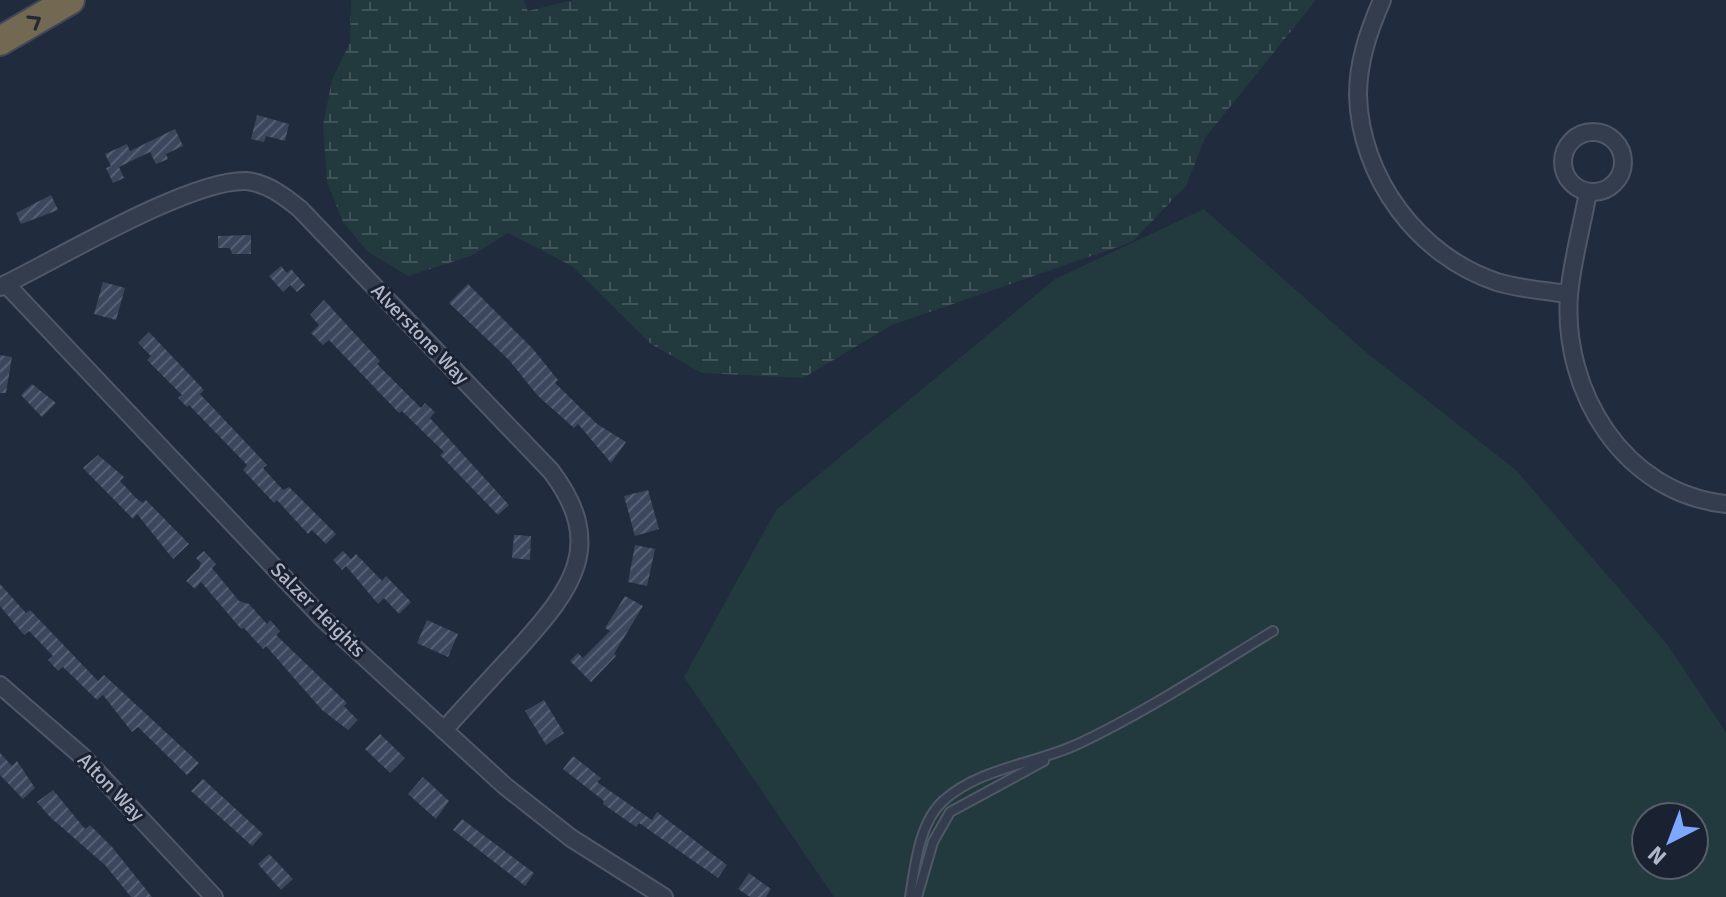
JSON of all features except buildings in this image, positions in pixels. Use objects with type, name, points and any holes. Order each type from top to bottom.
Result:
[{"type":"highway","points":[[0,41],[70,0]]},
{"type":"street","points":[[1382,0],[1368,32],[1358,94],[1368,154],[1393,202],[1432,246],[1462,265],[1495,281],[1569,294]]},
{"type":"street","name":"Alverstone Way","points":[[3,286],[172,201],[208,187],[249,181],[267,186],[300,209],[551,471],[578,520],[580,537],[576,568],[561,598],[444,730]]},
{"type":"street","points":[[1588,192],[1569,294],[1572,351],[1578,380],[1610,439],[1632,462],[1661,482],[1726,504]]},
{"type":"street","name":"Salzer Heights","points":[[3,286],[323,619],[505,786],[571,838],[664,897]]},
{"type":"street","name":"Alton Way","points":[[0,685],[83,757],[214,897]]},
{"type":"lane","points":[[917,897],[933,842],[950,812],[1121,723],[1273,631]]},
{"type":"lane","points":[[910,897],[931,815],[944,800],[979,779],[1074,746]]},
{"type":"green space","points":[[351,0],[524,0],[528,11],[573,0],[1316,0],[1205,138],[1186,186],[1132,242],[892,325],[803,378],[702,373],[651,344],[572,266],[508,233],[471,256],[408,276],[367,251],[343,222],[327,182],[323,125],[332,80],[350,42]]},
{"type":"green space","points":[[1204,209],[1366,352],[1516,470],[1667,644],[1726,732],[1726,897],[834,897],[684,677],[776,510],[1055,279]]}]
